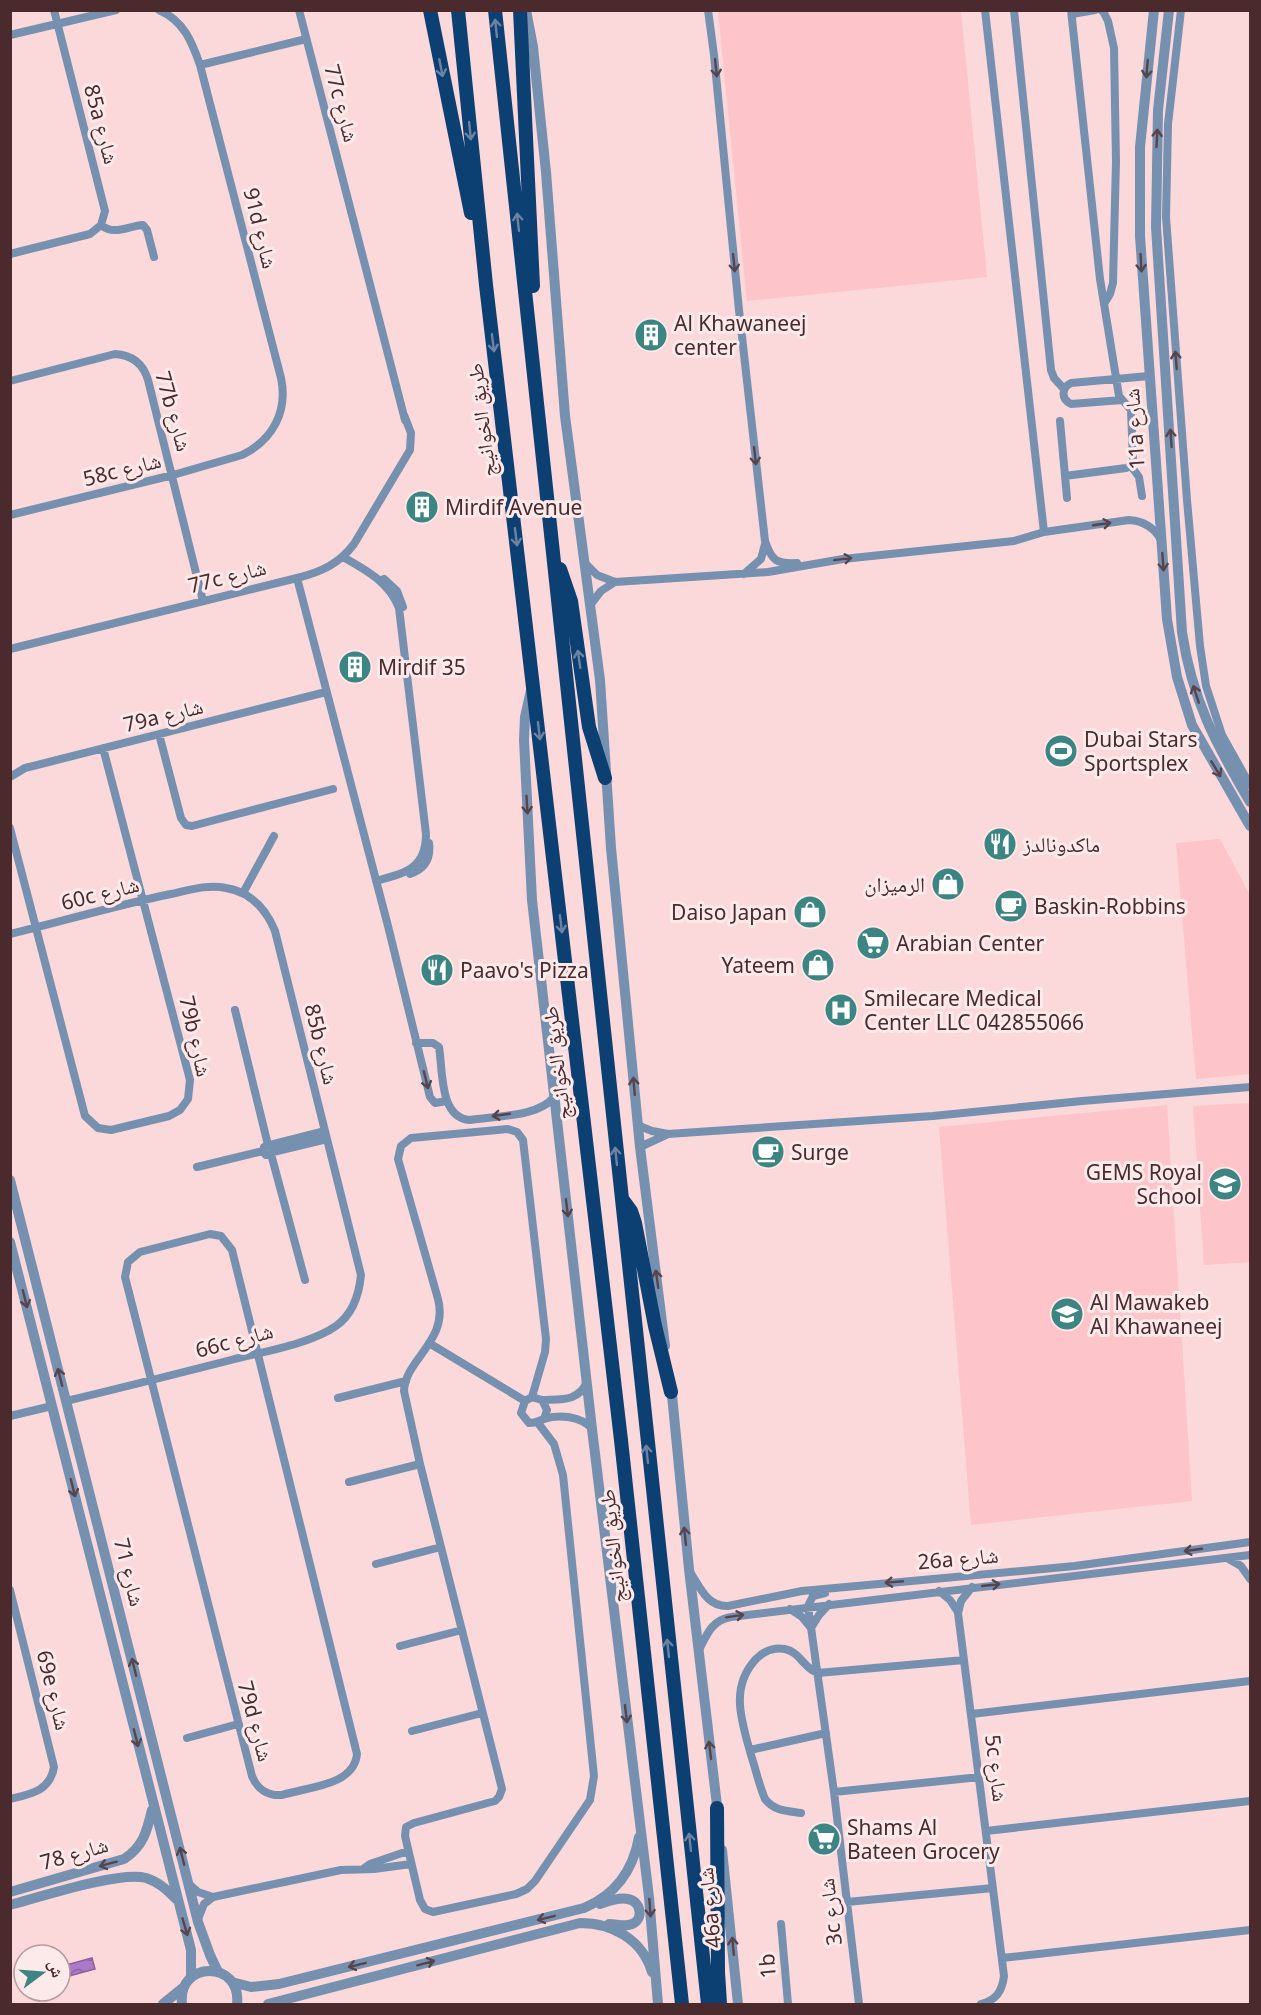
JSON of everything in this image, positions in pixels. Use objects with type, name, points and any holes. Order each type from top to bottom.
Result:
[{"type":"highway","points":[[430,10],[486,285]]},
{"type":"highway","name":"طريق الخوانيج","points":[[458,10],[486,285],[621,1440],[682,2004]]},
{"type":"highway","points":[[495,10],[554,555],[643,1424],[708,2004]]},
{"type":"highway","points":[[520,10],[532,251],[531,342]]},
{"type":"highway","points":[[554,555],[571,601],[589,727],[605,778]]},
{"type":"highway","points":[[620,1197],[628,1206],[635,1223],[654,1326],[671,1392]]},
{"type":"highway","points":[[717,1808],[720,2004]]},
{"type":"street","name":"85a شارع","points":[[54,10],[105,204],[101,225]]},
{"type":"street","points":[[10,35],[116,10]]},
{"type":"street","name":"77c شارع","points":[[10,649],[297,578],[328,568],[343,557],[354,544],[402,465],[406,440],[404,415],[299,10]]},
{"type":"street","name":"46a شارع","points":[[526,10],[532,40],[546,172],[562,387],[600,680],[606,759],[605,778],[637,1125],[671,1392],[738,2004]]},
{"type":"street","points":[[708,10],[765,541],[772,558],[776,561],[804,565]]},
{"type":"street","points":[[985,10],[1044,532]]},
{"type":"street","points":[[1014,10],[1051,370],[1056,382],[1065,389]]},
{"type":"street","points":[[1095,10],[1071,12],[1104,305],[1116,379],[1122,400],[1131,410],[1133,460],[1131,466]]},
{"type":"street","points":[[1101,10],[1108,21],[1114,48],[1116,161],[1113,283],[1104,305]]},
{"type":"street","name":"11a شارع","points":[[1154,10],[1147,63],[1140,167],[1140,236],[1170,639],[1182,696],[1199,739],[1251,826]]},
{"type":"street","name":"11a شارع","points":[[1169,10],[1161,71],[1156,149],[1156,227],[1182,632],[1190,675],[1211,733],[1251,802]]},
{"type":"street","points":[[1181,10],[1170,103],[1166,176],[1167,248],[1197,612],[1206,686],[1213,711],[1222,735],[1251,785]]},
{"type":"street","name":"91d شارع","points":[[163,11],[181,25],[188,34],[200,65],[283,388],[282,409],[274,429],[260,444],[242,455]]},
{"type":"street","points":[[200,65],[306,39]]},
{"type":"street","points":[[10,254],[83,237],[101,225],[107,230],[114,231],[143,225],[147,230],[154,257]]},
{"type":"street","points":[[1143,300],[1150,310],[1152,322],[1162,459],[1167,467],[1173,469]]},
{"type":"street","points":[[1164,336],[1173,322]]},
{"type":"street","name":"77b شارع","points":[[10,381],[115,354],[130,357],[142,366],[146,373],[203,601]]},
{"type":"street","points":[[1122,400],[1071,404],[1065,400],[1065,389],[1071,383],[1149,376]]},
{"type":"street","points":[[1060,420],[1067,498]]},
{"type":"street","name":"58c شارع","points":[[10,515],[172,475],[242,455]]},
{"type":"street","points":[[1065,476],[1131,466]]},
{"type":"street","points":[[1131,466],[1139,477],[1142,496]]},
{"type":"street","points":[[1158,495],[1164,496],[1168,502],[1170,532],[1178,558]]},
{"type":"street","points":[[584,561],[597,575],[615,582],[780,570],[843,559],[1003,542],[1044,532],[1129,520],[1140,521],[1151,527],[1161,540]]},
{"type":"street","points":[[744,574],[761,559],[765,541]]},
{"type":"street","points":[[343,557],[370,573],[393,595],[399,608],[426,834],[430,849],[426,864],[414,873],[376,881]]},
{"type":"street","points":[[297,578],[431,1099],[435,1103],[447,1101]]},
{"type":"street","points":[[591,604],[601,591],[615,582]]},
{"type":"street","points":[[533,684],[525,717],[524,751],[532,900],[592,1429],[649,1896],[658,2004]]},
{"type":"street","name":"79a شارع","points":[[10,777],[25,768],[326,692]]},
{"type":"street","points":[[159,734],[181,818],[186,825],[192,826],[333,789]]},
{"type":"street","name":"79b شارع","points":[[35,928],[83,1110],[88,1121],[99,1128],[111,1130],[170,1116],[180,1110],[188,1099],[190,1080],[103,748]]},
{"type":"street","points":[[10,828],[35,928]]},
{"type":"street","points":[[243,893],[274,836]]},
{"type":"street","name":"85b شارع","points":[[198,888],[225,887],[252,898],[266,913],[275,932],[358,1260]]},
{"type":"street","name":"60c شارع","points":[[10,934],[198,888]]},
{"type":"street","points":[[235,1010],[304,1280]]},
{"type":"street","points":[[416,1043],[433,1043],[439,1047],[447,1101],[455,1115],[470,1120],[534,1111],[546,1106],[554,1097]]},
{"type":"street","points":[[637,1125],[668,1134],[933,1116],[1251,1087]]},
{"type":"street","points":[[541,1421],[554,1444],[563,1475],[594,1776],[593,1792],[535,1881],[527,1889],[516,1894],[438,1912],[429,1911],[422,1905],[404,1832],[409,1824],[492,1802],[499,1797],[502,1789],[420,1464],[404,1391],[405,1381],[437,1327],[440,1310],[398,1159],[403,1142],[415,1137],[503,1129],[513,1130],[520,1136],[524,1145],[546,1333],[545,1352],[528,1399],[521,1409],[523,1417],[530,1423],[541,1421],[578,1418],[592,1429]]},
{"type":"street","points":[[640,1147],[668,1134]]},
{"type":"street","points":[[197,1167],[326,1135]]},
{"type":"street","name":"شارع 71","points":[[10,1180],[198,1922],[218,1972]]},
{"type":"street","name":"79d شارع","points":[[210,1234],[221,1236],[232,1250],[356,1749],[355,1764],[350,1772],[337,1780],[282,1795],[268,1793],[254,1780],[151,1381],[124,1278],[128,1262],[133,1256],[147,1249],[210,1234]]},
{"type":"street","name":"شارع 71","points":[[10,1242],[191,1950],[182,2004]]},
{"type":"street","name":"66c شارع","points":[[66,1401],[258,1353],[322,1334],[346,1317],[354,1304],[361,1275],[358,1260]]},
{"type":"street","points":[[429,1343],[528,1399],[544,1403],[559,1404],[579,1394],[587,1382]]},
{"type":"street","points":[[338,1398],[405,1381]]},
{"type":"street","points":[[541,1421],[547,1413],[544,1403]]},
{"type":"street","points":[[10,1416],[52,1406],[62,1418],[75,1466],[79,1468],[83,1466]]},
{"type":"street","points":[[350,1482],[420,1464]]},
{"type":"street","name":"26a شارع","points":[[689,1569],[711,1602],[723,1606],[794,1592],[1084,1565],[1251,1542]]},
{"type":"street","points":[[376,1564],[441,1547]]},
{"type":"street","name":"26a شارع","points":[[698,1653],[707,1633],[719,1620],[808,1606],[1062,1579],[1251,1555]]},
{"type":"street","points":[[1226,1558],[1241,1566],[1251,1579]]},
{"type":"street","points":[[808,1606],[810,1599],[816,1595],[843,1590],[854,1585]]},
{"type":"street","points":[[958,1613],[961,1601],[972,1587]]},
{"type":"street","name":"69e شارع","points":[[10,1590],[54,1767],[48,1783],[35,1793],[10,1799]]},
{"type":"street","points":[[939,1591],[950,1600],[958,1613]]},
{"type":"street","points":[[790,1609],[802,1617],[811,1628],[829,1604]]},
{"type":"street","name":"3c شارع","points":[[808,1606],[834,1792],[859,2004]]},
{"type":"street","name":"5c شارع","points":[[958,1613],[1002,1958],[1003,1983],[996,1998],[981,2004]]},
{"type":"street","points":[[400,1646],[462,1630]]},
{"type":"street","points":[[801,1813],[778,1809],[769,1804],[763,1794],[739,1712],[742,1682],[752,1664],[765,1652],[775,1649],[785,1649],[799,1656],[812,1671],[818,1673],[964,1660]]},
{"type":"street","points":[[972,1714],[1251,1681]]},
{"type":"street","points":[[412,1731],[482,1713]]},
{"type":"street","points":[[187,1738],[238,1724]]},
{"type":"street","points":[[750,1750],[826,1733]]},
{"type":"street","points":[[834,1792],[980,1777]]},
{"type":"street","points":[[986,1831],[1251,1801]]},
{"type":"street","name":"شارع 78","points":[[10,1892],[124,1859],[133,1853],[145,1836],[153,1806]]},
{"type":"street","points":[[584,1908],[603,1899],[619,1884],[634,1857],[640,1828]]},
{"type":"street","points":[[363,1869],[370,1864],[408,1851]]},
{"type":"street","points":[[198,1922],[200,1909],[213,1897],[341,1870],[374,1869],[411,1864]]},
{"type":"street","name":"شارع 78","points":[[10,1905],[127,1876],[148,1878],[157,1882],[177,1901]]},
{"type":"street","points":[[189,1885],[198,1892],[213,1897]]},
{"type":"street","points":[[847,1902],[993,1888]]},
{"type":"street","points":[[163,2004],[187,1982],[204,1971],[218,1972],[232,1982],[251,1987],[279,1984],[625,1899],[633,1901],[640,1909],[639,1918],[633,1924],[568,1925],[268,2004]]},
{"type":"street","points":[[591,1923],[612,1928],[630,1938],[648,1960],[656,1987]]},
{"type":"street","name":"1b","points":[[781,1924],[788,2004]]},
{"type":"street","points":[[1002,1958],[1251,1930]]},
{"type":"street","points":[[232,1982],[237,1992],[237,2004]]},
{"type":"shaded area","points":[[718,11],[961,11],[987,277],[747,301]]},
{"type":"shaded area","points":[[1220,839],[1250,895],[1250,1074],[1196,1079],[1176,843]]},
{"type":"shaded area","name":"GEMS Royal School","points":[[1250,1103],[1250,1262],[1204,1265],[1193,1106]]},
{"type":"shaded area","name":"Al Mawakeb Al Khawaneej","points":[[1167,1105],[1192,1501],[971,1525],[939,1127]]},
{"type":"water","points":[[92,1958],[95,1969],[72,1975],[72,1963]]},
{"type":"place","name":"Al Khawaneej center","points":[[651,335]]},
{"type":"place","name":"Mirdif Avenue","points":[[422,507]]},
{"type":"place","name":"Mirdif 35","points":[[355,667]]},
{"type":"place","name":"Dubai Stars Sportsplex","points":[[1061,751]]},
{"type":"place","name":"ماكدونالدز","points":[[1000,844]]},
{"type":"place","name":"الرميزان","points":[[948,884]]},
{"type":"place","name":"Baskin-Robbins","points":[[1011,906]]},
{"type":"place","name":"Daiso Japan","points":[[810,912]]},
{"type":"place","name":"Arabian Center","points":[[873,943]]},
{"type":"place","name":"Yateem","points":[[818,965]]},
{"type":"place","name":"Paavo's Pizza","points":[[437,970]]},
{"type":"place","name":"Smilecare Medical Center LLC 042855066","points":[[841,1010]]},
{"type":"place","name":"Surge","points":[[768,1152]]},
{"type":"place","name":"GEMS Royal School","points":[[1225,1184]]},
{"type":"place","name":"Al Mawakeb Al Khawaneej","points":[[1067,1314]]},
{"type":"place","name":"Shams Al Bateen Grocery","points":[[824,1839]]}]
